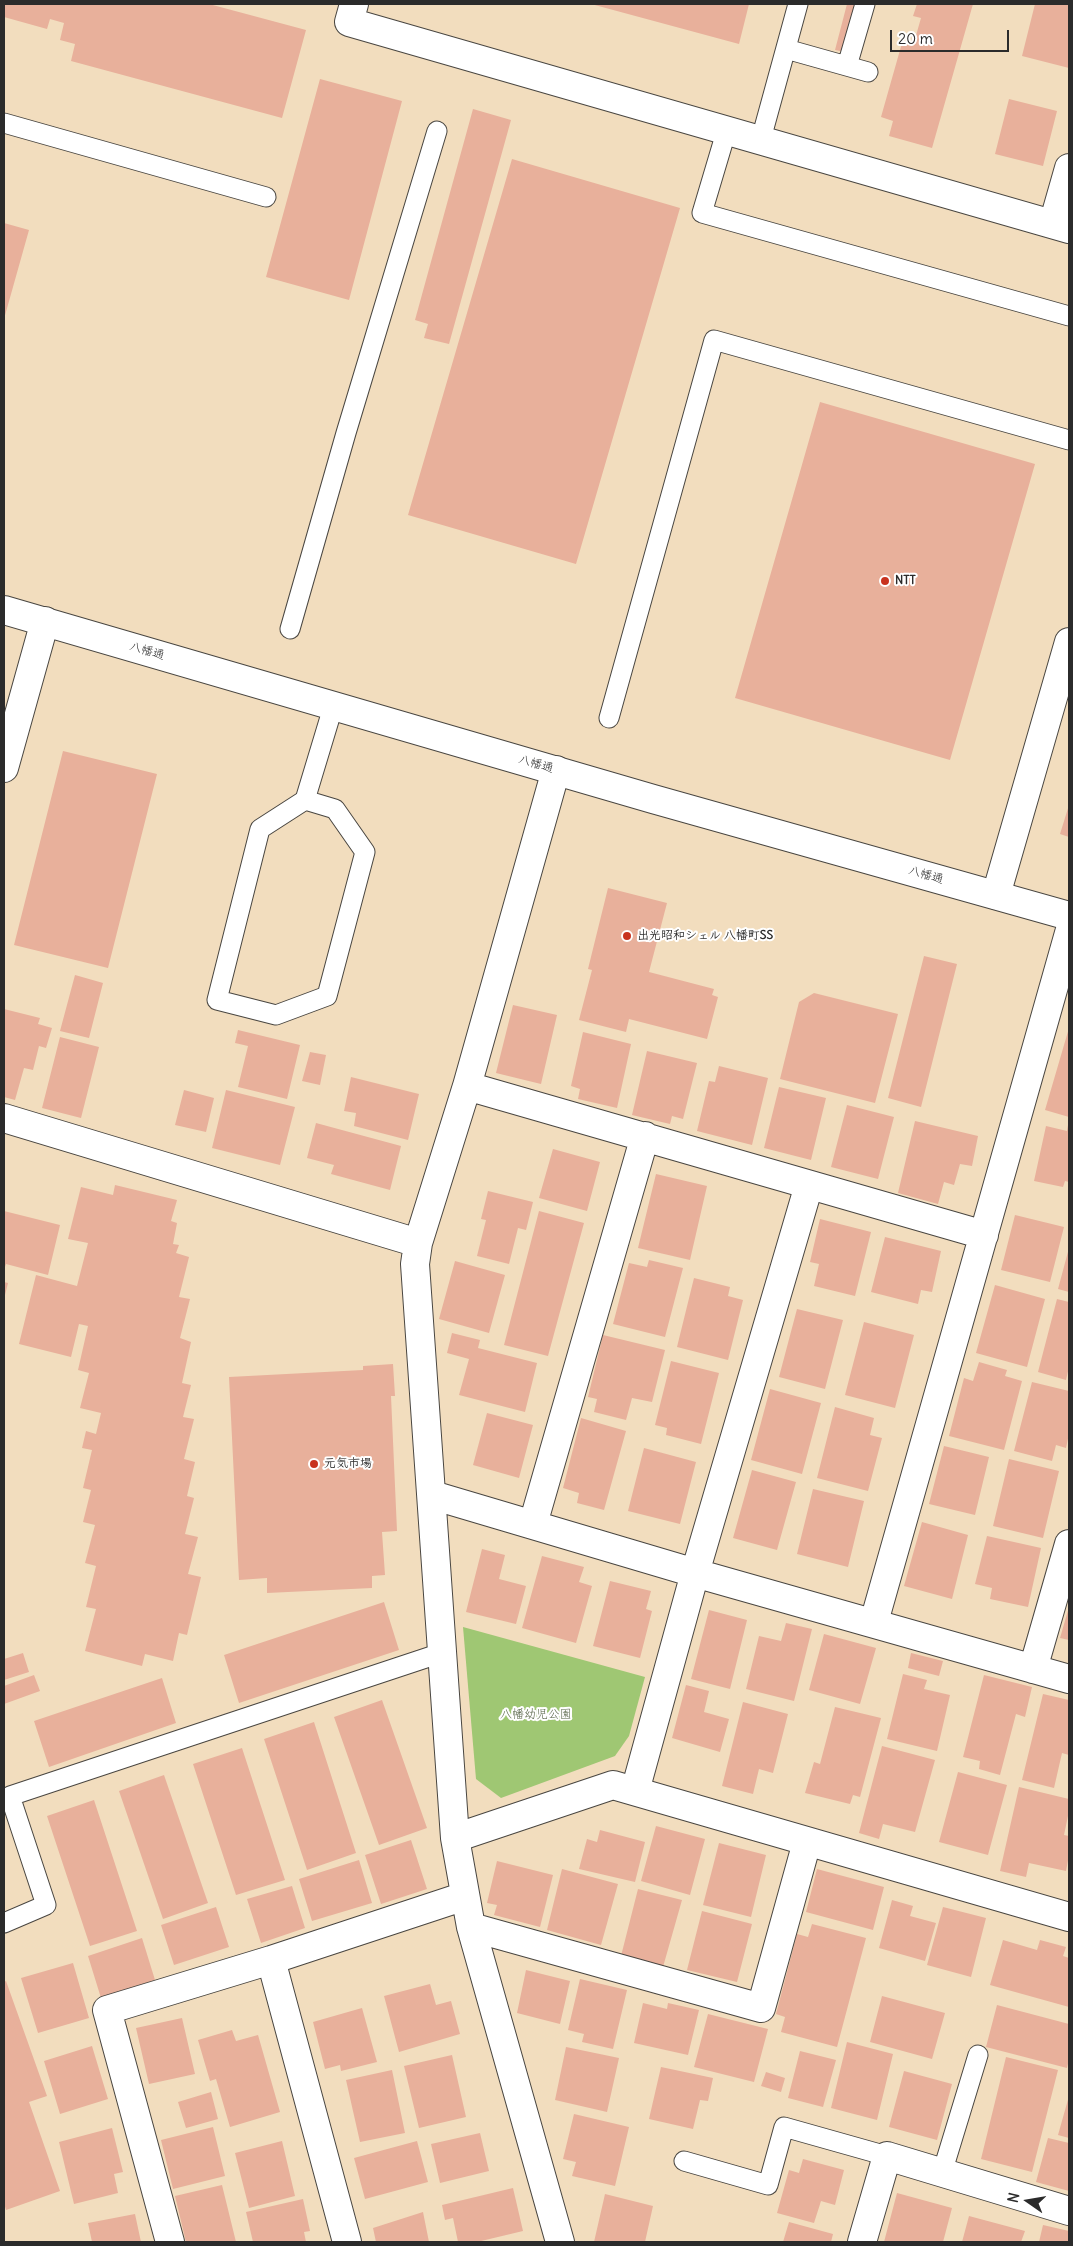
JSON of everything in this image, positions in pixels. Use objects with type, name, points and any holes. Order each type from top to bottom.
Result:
[{"type":"street","points":[[354,4],[349,22],[727,129],[1061,227],[1069,168]]},
{"type":"street","name":"八幡通","points":[[4,610],[1069,916]]},
{"type":"street","points":[[4,768],[45,621]]},
{"type":"street","points":[[996,895],[1069,642]]},
{"type":"street","points":[[556,770],[467,1086],[418,1243],[415,1264],[455,1838],[471,1927],[560,2242]]},
{"type":"street","points":[[874,1622],[1069,933]]},
{"type":"street","points":[[467,1086],[984,1235]]},
{"type":"street","points":[[4,1118],[418,1243]]},
{"type":"street","points":[[533,1524],[645,1136]]},
{"type":"street","points":[[635,1791],[695,1573],[809,1185]]},
{"type":"street","points":[[432,1495],[695,1573],[874,1622],[1069,1679]]},
{"type":"street","points":[[1033,1669],[1069,1544]]},
{"type":"street","points":[[455,1838],[613,1785],[1069,1917]]},
{"type":"street","points":[[471,1927],[761,2008],[807,1842]]},
{"type":"street","points":[[170,2242],[107,2010],[272,1960],[465,1896]]},
{"type":"street","points":[[272,1960],[347,2242]]},
{"type":"street","points":[[862,2242],[887,2156],[1069,2211]]},
{"type":"lane","points":[[761,139],[798,4]]},
{"type":"lane","points":[[848,66],[865,4]]},
{"type":"lane","points":[[786,49],[868,72]]},
{"type":"lane","points":[[4,123],[266,197]]},
{"type":"lane","points":[[727,129],[702,213],[1069,316]]},
{"type":"lane","points":[[290,629],[346,433],[438,132]]},
{"type":"lane","points":[[609,718],[714,340],[1069,440]]},
{"type":"lane","points":[[305,800],[335,808],[365,852],[327,996],[276,1015],[217,1000],[260,828],[305,800],[334,704]]},
{"type":"lane","points":[[4,1923],[46,1905],[10,1796],[441,1652]]},
{"type":"lane","points":[[942,2173],[978,2055]]},
{"type":"lane","points":[[684,2161],[768,2185],[784,2127],[887,2156]]},
{"type":"green space","name":"八幡幼児公園","points":[[463,1627],[645,1677],[629,1736],[615,1756],[501,1798],[476,1779]]},
{"type":"building","points":[[4,4],[209,4],[306,30],[282,118],[71,61],[75,44],[60,40],[64,23],[50,19],[47,29],[4,17]]},
{"type":"building","points":[[591,4],[749,4],[739,44]]},
{"type":"building","points":[[847,4],[863,4],[850,53],[835,50]]},
{"type":"building","points":[[917,4],[973,4],[932,148],[889,136],[893,121],[881,117],[902,43],[913,46],[921,18],[913,16]]},
{"type":"building","points":[[1035,4],[1069,4],[1069,68],[1022,56]]},
{"type":"building","points":[[320,79],[402,101],[349,300],[266,277]]},
{"type":"building","points":[[1009,99],[1057,111],[1043,166],[995,154]]},
{"type":"building","points":[[473,109],[511,120],[449,344],[424,338],[428,324],[415,320]]},
{"type":"building","points":[[512,159],[680,208],[576,564],[408,515]]},
{"type":"building","points":[[4,223],[29,230],[4,319]]},
{"type":"building","name":"NTT","points":[[820,402],[1035,464],[950,760],[735,698]]},
{"type":"building","points":[[63,751],[157,774],[108,968],[14,945]]},
{"type":"building","points":[[1069,805],[1069,837],[1060,834]]},
{"type":"building","name":"出光昭和シェル 八幡町SS","points":[[608,888],[667,903],[649,972],[714,989],[712,995],[718,997],[707,1039],[629,1019],[626,1032],[579,1020],[592,970],[588,969]]},
{"type":"building","points":[[924,956],[957,964],[921,1107],[888,1098]]},
{"type":"building","points":[[75,975],[103,983],[89,1038],[60,1031]]},
{"type":"building","points":[[814,993],[898,1014],[875,1103],[780,1079],[799,1002]]},
{"type":"building","points":[[513,1005],[557,1015],[541,1084],[496,1073]]},
{"type":"building","points":[[4,1009],[40,1018],[38,1024],[52,1028],[46,1048],[39,1046],[33,1070],[24,1068],[15,1100],[4,1097]]},
{"type":"building","points":[[1069,1028],[1069,1117],[1045,1110]]},
{"type":"building","points":[[238,1030],[300,1045],[287,1099],[238,1087],[248,1046],[235,1043]]},
{"type":"building","points":[[583,1032],[631,1044],[617,1108],[578,1099],[580,1089],[571,1086]]},
{"type":"building","points":[[60,1037],[99,1047],[81,1118],[42,1108]]},
{"type":"building","points":[[647,1051],[697,1063],[683,1119],[672,1116],[670,1124],[632,1115]]},
{"type":"building","points":[[310,1052],[326,1055],[320,1085],[302,1081]]},
{"type":"building","points":[[719,1066],[768,1078],[752,1145],[697,1131],[709,1081],[715,1082]]},
{"type":"building","points":[[351,1077],[419,1094],[408,1140],[354,1126],[356,1113],[344,1111]]},
{"type":"building","points":[[779,1087],[826,1098],[811,1160],[764,1148]]},
{"type":"building","points":[[184,1090],[214,1098],[206,1132],[175,1125]]},
{"type":"building","points":[[226,1090],[295,1107],[280,1165],[212,1148]]},
{"type":"building","points":[[847,1105],[894,1117],[878,1179],[831,1167]]},
{"type":"building","points":[[915,1121],[978,1136],[972,1166],[960,1164],[954,1185],[944,1182],[938,1204],[898,1193]]},
{"type":"building","points":[[316,1123],[401,1146],[390,1190],[331,1174],[334,1165],[307,1158]]},
{"type":"building","points":[[1068,1125],[1069,1182],[1065,1181],[1063,1187],[1034,1181],[1046,1126],[1067,1131]]},
{"type":"building","points":[[553,1149],[600,1162],[587,1211],[539,1198]]},
{"type":"building","points":[[656,1174],[707,1186],[690,1260],[638,1248]]},
{"type":"building","points":[[115,1185],[177,1200],[171,1221],[177,1223],[173,1244],[179,1245],[176,1253],[189,1257],[179,1297],[190,1299],[180,1338],[191,1342],[182,1383],[191,1385],[183,1417],[194,1419],[184,1459],[195,1462],[187,1496],[194,1498],[185,1534],[198,1537],[188,1574],[201,1577],[187,1635],[179,1633],[173,1661],[145,1654],[142,1666],[85,1651],[96,1609],[86,1607],[96,1566],[85,1563],[95,1525],[83,1522],[91,1490],[83,1488],[92,1450],[82,1448],[86,1431],[96,1434],[101,1413],[80,1408],[89,1373],[78,1370],[88,1326],[79,1324],[71,1357],[19,1344],[36,1275],[77,1286],[88,1243],[68,1239],[81,1187],[113,1195]]},
{"type":"building","points":[[488,1191],[533,1202],[526,1230],[518,1228],[509,1264],[477,1256],[486,1220],[481,1219]]},
{"type":"building","points":[[4,1211],[60,1225],[48,1275],[6,1264],[4,1270]]},
{"type":"building","points":[[539,1211],[584,1223],[548,1356],[504,1345]]},
{"type":"building","points":[[1015,1215],[1064,1227],[1050,1282],[1001,1270]]},
{"type":"building","points":[[820,1219],[871,1232],[855,1296],[814,1286],[819,1264],[810,1262]]},
{"type":"building","points":[[885,1237],[941,1251],[932,1292],[921,1290],[918,1304],[871,1292]]},
{"type":"building","points":[[1069,1248],[1069,1292],[1058,1289]]},
{"type":"building","points":[[649,1260],[683,1268],[665,1337],[613,1324],[629,1263],[647,1267]]},
{"type":"building","points":[[455,1261],[505,1275],[489,1333],[439,1319]]},
{"type":"building","points":[[694,1278],[730,1287],[728,1296],[743,1300],[728,1360],[677,1347]]},
{"type":"building","points":[[4,1282],[8,1283],[4,1299]]},
{"type":"building","points":[[995,1285],[1045,1299],[1027,1367],[976,1353]]},
{"type":"building","points":[[1057,1299],[1069,1302],[1069,1367],[1066,1380],[1038,1372]]},
{"type":"building","points":[[797,1309],[843,1320],[825,1389],[779,1377]]},
{"type":"building","points":[[864,1322],[914,1335],[895,1408],[845,1395]]},
{"type":"building","points":[[452,1333],[480,1340],[478,1348],[537,1363],[525,1412],[459,1395],[469,1359],[447,1353]]},
{"type":"building","points":[[603,1335],[665,1350],[652,1402],[632,1398],[626,1420],[594,1412],[597,1399],[588,1397]]},
{"type":"building","points":[[671,1361],[719,1373],[701,1444],[666,1435],[667,1428],[655,1425]]},
{"type":"building","points":[[979,1362],[1007,1370],[1005,1376],[1022,1381],[1004,1450],[949,1436],[964,1378],[973,1381]]},
{"type":"building","name":"元気市場","points":[[393,1364],[395,1396],[391,1396],[397,1531],[382,1532],[385,1575],[372,1576],[372,1588],[267,1593],[267,1578],[239,1580],[229,1377],[363,1370],[363,1366]]},
{"type":"building","points":[[1032,1382],[1069,1391],[1069,1434],[1066,1448],[1056,1445],[1052,1461],[1014,1451]]},
{"type":"building","points":[[770,1389],[821,1403],[802,1474],[751,1460]]},
{"type":"building","points":[[835,1407],[874,1418],[870,1435],[882,1438],[868,1491],[817,1478]]},
{"type":"building","points":[[487,1413],[533,1425],[519,1478],[473,1465]]},
{"type":"building","points":[[581,1418],[626,1431],[604,1510],[577,1503],[579,1493],[563,1488]]},
{"type":"building","points":[[944,1446],[989,1457],[975,1515],[929,1504]]},
{"type":"building","points":[[644,1448],[696,1462],[680,1524],[628,1511]]},
{"type":"building","points":[[1009,1459],[1059,1471],[1043,1538],[993,1526]]},
{"type":"building","points":[[752,1470],[796,1482],[777,1550],[733,1538]]},
{"type":"building","points":[[813,1489],[864,1501],[848,1567],[797,1554]]},
{"type":"building","points":[[922,1522],[968,1535],[952,1599],[904,1586]]},
{"type":"building","points":[[987,1536],[1041,1548],[1028,1607],[990,1599],[992,1588],[975,1584]]},
{"type":"building","points":[[482,1549],[505,1555],[499,1579],[526,1586],[516,1624],[466,1612]]},
{"type":"building","points":[[542,1556],[584,1567],[579,1582],[592,1586],[576,1643],[522,1628]]},
{"type":"building","points":[[610,1581],[651,1591],[646,1609],[652,1611],[640,1658],[593,1646]]},
{"type":"building","points":[[384,1602],[399,1650],[239,1703],[224,1655]]},
{"type":"building","points":[[1069,1607],[1069,1640],[1060,1638]]},
{"type":"building","points":[[709,1610],[747,1620],[730,1689],[691,1679]]},
{"type":"building","points":[[786,1623],[812,1629],[794,1701],[746,1689],[759,1636],[781,1641]]},
{"type":"building","points":[[824,1634],[876,1648],[860,1704],[809,1690]]},
{"type":"building","points":[[23,1653],[29,1672],[4,1680],[4,1659]]},
{"type":"building","points":[[911,1653],[943,1661],[939,1676],[908,1668]]},
{"type":"building","points":[[903,1674],[927,1680],[924,1689],[950,1695],[937,1751],[887,1739]]},
{"type":"building","points":[[34,1675],[40,1691],[4,1704],[4,1686]]},
{"type":"building","points":[[984,1675],[1032,1687],[1025,1717],[1016,1714],[1000,1775],[979,1769],[980,1761],[963,1757]]},
{"type":"building","points":[[162,1678],[176,1723],[49,1767],[34,1721]]},
{"type":"building","points":[[686,1685],[709,1691],[704,1712],[729,1719],[720,1752],[672,1738]]},
{"type":"building","points":[[1043,1694],[1069,1700],[1069,1755],[1062,1753],[1054,1788],[1022,1780]]},
{"type":"building","points":[[382,1700],[427,1828],[379,1845],[334,1717]]},
{"type":"building","points":[[743,1702],[788,1714],[773,1773],[759,1769],[753,1794],[722,1786]]},
{"type":"building","points":[[835,1707],[881,1718],[860,1797],[853,1795],[850,1804],[805,1793],[814,1762],[820,1764]]},
{"type":"building","points":[[314,1722],[356,1853],[307,1870],[264,1739]]},
{"type":"building","points":[[882,1746],[935,1760],[915,1832],[883,1824],[879,1839],[859,1833]]},
{"type":"building","points":[[242,1748],[285,1880],[236,1895],[193,1764]]},
{"type":"building","points":[[958,1772],[1007,1785],[988,1855],[939,1842]]},
{"type":"building","points":[[164,1775],[208,1903],[163,1919],[119,1791]]},
{"type":"building","points":[[1019,1787],[1069,1799],[1069,1811],[1064,1835],[1069,1836],[1069,1855],[1066,1871],[1029,1863],[1026,1877],[1000,1871]]},
{"type":"building","points":[[94,1800],[137,1931],[90,1946],[47,1816]]},
{"type":"building","points":[[656,1826],[705,1839],[690,1895],[641,1881]]},
{"type":"building","points":[[600,1830],[645,1842],[635,1882],[579,1869],[587,1839],[597,1842]]},
{"type":"building","points":[[411,1840],[427,1889],[381,1904],[365,1855]]},
{"type":"building","points":[[719,1843],[766,1855],[751,1917],[703,1905]]},
{"type":"building","points":[[359,1860],[372,1903],[312,1921],[299,1879]]},
{"type":"building","points":[[497,1861],[553,1875],[540,1927],[494,1915],[497,1905],[487,1903]]},
{"type":"building","points":[[562,1869],[618,1884],[601,1945],[547,1930]]},
{"type":"building","points":[[817,1869],[884,1887],[873,1930],[806,1912]]},
{"type":"building","points":[[292,1886],[305,1928],[261,1943],[247,1899]]},
{"type":"building","points":[[638,1889],[682,1900],[663,1967],[621,1956]]},
{"type":"building","points":[[892,1900],[913,1906],[910,1916],[936,1923],[925,1961],[879,1948]]},
{"type":"building","points":[[216,1907],[229,1947],[174,1965],[161,1925]]},
{"type":"building","points":[[943,1907],[986,1918],[971,1977],[927,1965]]},
{"type":"building","points":[[702,1911],[752,1924],[737,1982],[687,1970]]},
{"type":"building","points":[[812,1924],[866,1938],[837,2047],[781,2032],[785,2017],[776,2014],[797,1934],[808,1937]]},
{"type":"building","points":[[142,1938],[155,1980],[101,1998],[88,1956]]},
{"type":"building","points":[[1003,1940],[1037,1950],[1040,1940],[1066,1947],[1063,1956],[1069,1958],[1069,2007],[990,1985]]},
{"type":"building","points":[[73,1963],[89,2018],[38,2033],[21,1978]]},
{"type":"building","points":[[526,1970],[570,1981],[560,2024],[517,2013]]},
{"type":"building","points":[[580,1979],[627,1990],[613,2049],[582,2042],[584,2034],[568,2030]]},
{"type":"building","points":[[6,1981],[47,2096],[29,2102],[60,2191],[6,2210],[4,2203],[4,1982]]},
{"type":"building","points":[[430,1984],[436,2005],[451,2001],[460,2034],[399,2052],[384,1996]]},
{"type":"building","points":[[882,1996],[945,2013],[932,2059],[870,2042]]},
{"type":"building","points":[[643,2003],[667,2009],[668,2003],[699,2010],[688,2055],[634,2043]]},
{"type":"building","points":[[997,2005],[1069,2024],[1069,2059],[1067,2068],[986,2047]]},
{"type":"building","points":[[362,2008],[377,2062],[341,2071],[340,2065],[325,2069],[313,2022]]},
{"type":"building","points":[[708,2014],[768,2029],[754,2082],[694,2067]]},
{"type":"building","points":[[182,2018],[195,2074],[149,2084],[136,2028]]},
{"type":"building","points":[[232,2030],[236,2041],[258,2035],[280,2112],[230,2127],[216,2079],[210,2081],[198,2040]]},
{"type":"building","points":[[847,2042],[893,2054],[877,2120],[831,2108]]},
{"type":"building","points":[[92,2046],[108,2099],[60,2114],[44,2061]]},
{"type":"building","points":[[566,2047],[619,2058],[607,2112],[555,2100]]},
{"type":"building","points":[[800,2051],[836,2060],[823,2107],[788,2098]]},
{"type":"building","points":[[452,2055],[466,2117],[419,2128],[404,2066]]},
{"type":"building","points":[[1006,2057],[1058,2070],[1032,2172],[981,2159]]},
{"type":"building","points":[[661,2067],[713,2078],[708,2101],[700,2100],[693,2129],[649,2119]]},
{"type":"building","points":[[392,2070],[405,2133],[360,2142],[346,2080]]},
{"type":"building","points":[[904,2071],[952,2084],[937,2140],[889,2127]]},
{"type":"building","points":[[766,2072],[785,2078],[781,2092],[761,2086]]},
{"type":"building","points":[[211,2092],[218,2119],[186,2128],[178,2102]]},
{"type":"building","points":[[1069,2096],[1069,2138],[1058,2135]]},
{"type":"building","points":[[574,2114],[629,2127],[615,2186],[572,2176],[576,2162],[563,2159]]},
{"type":"building","points":[[213,2127],[225,2176],[173,2189],[161,2140]]},
{"type":"building","points":[[112,2128],[123,2172],[114,2174],[118,2193],[74,2204],[59,2142]]},
{"type":"building","points":[[480,2133],[489,2171],[440,2183],[431,2144]]},
{"type":"building","points":[[1048,2138],[1069,2143],[1069,2191],[1036,2182]]},
{"type":"building","points":[[282,2141],[295,2196],[249,2208],[235,2153]]},
{"type":"building","points":[[417,2141],[428,2182],[365,2199],[354,2158]]},
{"type":"building","points":[[803,2159],[844,2170],[835,2205],[821,2201],[814,2223],[777,2213],[789,2170],[799,2173]]},
{"type":"building","points":[[222,2185],[236,2242],[186,2242],[175,2196]]},
{"type":"building","points":[[513,2188],[523,2231],[477,2242],[458,2242],[453,2218],[445,2220],[442,2205]]},
{"type":"building","points":[[897,2193],[952,2208],[943,2242],[884,2242]]},
{"type":"building","points":[[605,2194],[653,2206],[645,2242],[594,2242]]},
{"type":"building","points":[[303,2199],[310,2231],[304,2232],[306,2242],[253,2242],[246,2212]]},
{"type":"building","points":[[423,2212],[429,2242],[376,2242],[373,2228]]},
{"type":"building","points":[[135,2214],[141,2242],[92,2242],[88,2223]]},
{"type":"building","points":[[969,2216],[1025,2231],[1021,2242],[962,2242]]},
{"type":"building","points":[[789,2222],[833,2234],[831,2242],[783,2242]]},
{"type":"building","points":[[1043,2225],[1069,2231],[1069,2242],[1039,2242]]},
{"type":"place","name":"NTT","points":[[885,581]]},
{"type":"place","name":"出光昭和シェル 八幡町SS","points":[[627,936]]},
{"type":"place","name":"元気市場","points":[[314,1464]]}]
